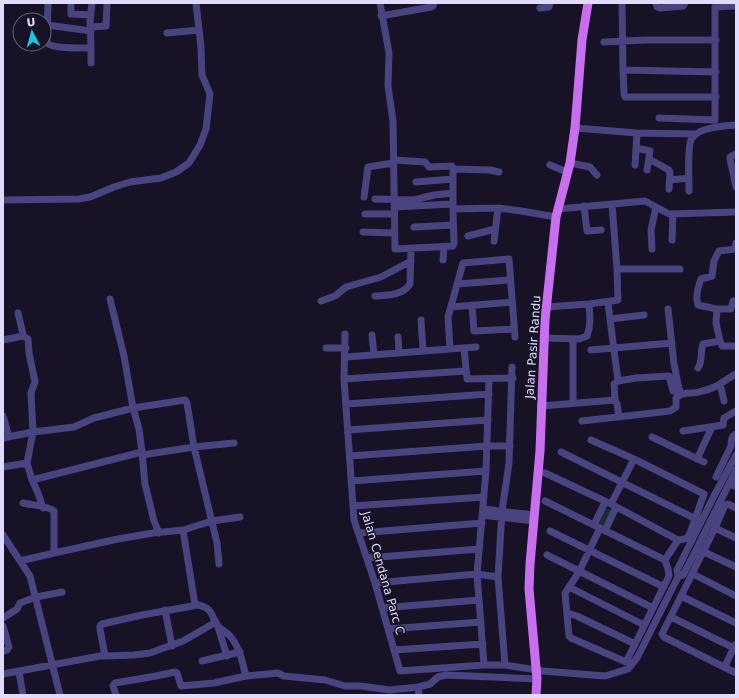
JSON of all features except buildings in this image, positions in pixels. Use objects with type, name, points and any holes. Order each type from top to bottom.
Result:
[{"type":"main road","name":"Jalan Pasir Randu","points":[[536,695],[537,679],[529,589],[540,451],[545,320],[557,213],[568,172],[575,128],[582,40],[588,3]]},
{"type":"street","points":[[71,3],[71,14],[91,15]]},
{"type":"street","points":[[91,63],[92,3]]},
{"type":"street","points":[[52,25],[91,29],[103,27],[106,25],[107,3]]},
{"type":"street","points":[[3,200],[79,199],[90,197],[130,182],[161,178],[176,172],[189,163],[200,146],[204,136],[210,104],[210,94],[202,76],[196,3]]},
{"type":"street","points":[[364,197],[368,167],[393,162],[425,162],[430,167],[450,165],[453,167],[454,245],[444,247],[394,249],[393,200],[393,162],[393,121],[388,86],[389,53],[381,16],[380,3]]},
{"type":"street","points":[[381,16],[431,7],[434,3]]},
{"type":"street","points":[[540,8],[548,7],[550,3]]},
{"type":"street","points":[[622,3],[625,97],[716,97]]},
{"type":"street","points":[[656,3],[657,7],[660,8],[683,6],[685,3]]},
{"type":"street","points":[[659,118],[715,120],[715,5],[736,6]]},
{"type":"street","points":[[167,33],[199,30]]},
{"type":"street","points":[[604,42],[622,40],[716,40]]},
{"type":"street","points":[[52,45],[91,48]]},
{"type":"street","points":[[623,70],[716,72]]},
{"type":"street","points":[[689,191],[690,140],[692,137],[715,126],[736,125]]},
{"type":"street","points":[[575,128],[637,133],[696,134]]},
{"type":"street","points":[[636,165],[637,133]]},
{"type":"street","points":[[636,148],[650,151],[647,170]]},
{"type":"street","points":[[736,154],[730,157],[736,187]]},
{"type":"street","points":[[649,159],[669,170],[669,188]]},
{"type":"street","points":[[570,162],[590,167],[597,175]]},
{"type":"street","points":[[550,165],[568,172]]},
{"type":"street","points":[[453,169],[490,170],[499,172]]},
{"type":"street","points":[[670,180],[689,178]]},
{"type":"street","points":[[416,182],[453,179]]},
{"type":"street","points":[[374,199],[414,200],[423,199],[434,195],[453,193]]},
{"type":"street","points":[[365,214],[453,206],[557,213],[584,206],[645,201],[669,214],[736,212]]},
{"type":"street","points":[[546,307],[618,300],[612,204]]},
{"type":"street","points":[[584,206],[587,231],[601,230]]},
{"type":"street","points":[[652,249],[651,230],[656,207]]},
{"type":"street","points":[[494,241],[498,208]]},
{"type":"street","points":[[672,240],[673,214]]},
{"type":"street","points":[[414,227],[453,225]]},
{"type":"street","points":[[468,236],[495,229]]},
{"type":"street","points":[[362,232],[394,233]]},
{"type":"street","points":[[733,301],[734,309],[717,309],[698,305],[697,301],[698,286],[701,279],[712,276],[714,261],[719,251],[735,249],[736,243]]},
{"type":"street","points":[[444,247],[444,260]]},
{"type":"street","points":[[375,296],[396,294],[405,291],[410,284],[411,249]]},
{"type":"street","points":[[450,349],[448,317],[463,263],[509,259],[515,337]]},
{"type":"street","points":[[321,301],[335,296],[346,287],[381,277],[411,261]]},
{"type":"street","points":[[617,269],[680,269]]},
{"type":"street","points":[[457,284],[510,280]]},
{"type":"street","points":[[110,299],[124,356],[133,408],[139,429],[145,484],[158,533]]},
{"type":"street","points":[[451,307],[512,302]]},
{"type":"street","points":[[608,302],[618,382]]},
{"type":"street","points":[[545,338],[573,340],[587,336],[591,319],[589,304]]},
{"type":"street","points":[[472,305],[474,331],[514,329]]},
{"type":"street","points":[[668,309],[680,393]]},
{"type":"street","points":[[717,309],[716,322],[722,346],[736,346]]},
{"type":"street","points":[[18,313],[23,334],[22,336]]},
{"type":"street","points":[[610,319],[644,315]]},
{"type":"street","points":[[421,320],[423,351]]},
{"type":"street","name":"Jalan Cendana Parc C","points":[[345,334],[346,357],[344,379],[354,520],[375,583],[400,671],[484,665]]},
{"type":"street","points":[[372,335],[374,355]]},
{"type":"street","points":[[3,340],[22,336],[28,339],[35,382],[31,393],[34,432],[27,463],[43,508]]},
{"type":"street","points":[[398,338],[399,353]]},
{"type":"street","points":[[573,340],[574,403]]},
{"type":"street","points":[[698,368],[702,360],[702,345],[720,341]]},
{"type":"street","points":[[591,350],[672,343]]},
{"type":"street","points":[[346,357],[476,347]]},
{"type":"street","points":[[326,348],[346,348]]},
{"type":"street","points":[[464,348],[466,380],[513,378]]},
{"type":"street","points":[[505,665],[498,578],[502,514],[509,463],[513,378],[512,368]]},
{"type":"street","points":[[344,379],[466,371]]},
{"type":"street","points":[[619,417],[615,400],[614,384],[618,382],[636,378],[669,376],[673,391],[680,393],[698,393],[720,384],[736,374]]},
{"type":"street","points":[[489,379],[486,471],[477,574],[484,665],[505,665],[536,670],[605,676],[628,669],[637,658],[678,577],[677,570],[736,455]]},
{"type":"street","points":[[720,384],[724,401]]},
{"type":"street","points":[[582,421],[672,410],[676,407],[676,396],[680,393]]},
{"type":"street","points":[[346,404],[489,394]]},
{"type":"street","points":[[3,416],[6,437],[74,427],[94,418],[133,408],[185,400],[187,403],[194,447],[217,543],[218,564]]},
{"type":"street","points":[[541,406],[615,400]]},
{"type":"street","points":[[723,425],[724,418],[736,411]]},
{"type":"street","points":[[348,430],[488,420]]},
{"type":"street","points":[[683,431],[723,425]]},
{"type":"street","points":[[716,477],[735,436],[723,425]]},
{"type":"street","points":[[697,459],[712,427]]},
{"type":"street","points":[[652,437],[704,462]]},
{"type":"street","points":[[545,473],[611,504],[678,540],[685,539],[689,536],[704,496],[703,493],[634,459],[591,440]]},
{"type":"street","points":[[32,480],[142,454],[234,443]]},
{"type":"street","points":[[350,456],[487,446],[510,446]]},
{"type":"street","points":[[561,452],[696,519]]},
{"type":"street","points":[[545,501],[600,528],[665,560],[669,576],[626,662],[569,636],[565,593],[590,552],[600,528],[611,504],[634,459]]},
{"type":"street","points":[[3,467],[27,463]]},
{"type":"street","points":[[736,470],[700,550],[692,574],[662,634],[664,637],[736,672]]},
{"type":"street","points":[[352,481],[486,471]]},
{"type":"street","points":[[354,506],[484,497]]},
{"type":"street","points":[[23,503],[43,508],[48,507],[54,511],[54,553]]},
{"type":"street","points":[[600,528],[611,504]]},
{"type":"street","points":[[678,577],[683,575],[691,560],[715,528],[726,504],[736,508]]},
{"type":"street","points":[[482,512],[534,518]]},
{"type":"street","points":[[20,561],[118,539],[183,530],[212,521],[240,517]]},
{"type":"street","points":[[359,532],[482,523]]},
{"type":"street","points":[[715,528],[736,538]]},
{"type":"street","points":[[183,530],[195,605]]},
{"type":"street","points":[[550,531],[590,552],[664,587]]},
{"type":"street","points":[[4,537],[30,576],[60,695]]},
{"type":"street","points":[[665,560],[678,540]]},
{"type":"street","points":[[367,558],[479,549]]},
{"type":"street","points":[[700,550],[736,567]]},
{"type":"street","points":[[672,551],[691,560]]},
{"type":"street","points":[[547,555],[653,608]]},
{"type":"street","points":[[375,583],[477,574],[498,578]]},
{"type":"street","points":[[692,574],[736,596]]},
{"type":"street","points":[[569,587],[644,625]]},
{"type":"street","points":[[3,618],[17,609],[20,603],[36,597],[62,592]]},
{"type":"street","points":[[681,596],[736,623]]},
{"type":"street","points":[[382,608],[479,600]]},
{"type":"street","points":[[105,656],[100,629],[102,624],[198,604],[205,606],[212,614],[217,625],[226,656]]},
{"type":"street","points":[[165,610],[172,646]]},
{"type":"street","points":[[567,613],[577,616],[635,644]]},
{"type":"street","points":[[671,617],[735,647],[725,666]]},
{"type":"street","points":[[388,629],[481,622]]},
{"type":"street","points":[[3,674],[100,656],[150,653],[183,642],[217,625]]},
{"type":"street","points":[[217,625],[234,640],[240,652],[246,676]]},
{"type":"street","points":[[3,626],[9,646],[7,650],[3,650]]},
{"type":"street","points":[[394,650],[482,644]]},
{"type":"street","points":[[202,661],[240,652]]},
{"type":"street","points":[[19,672],[23,695]]},
{"type":"street","points":[[116,695],[114,686],[116,682],[153,677],[174,672],[177,672],[181,686],[214,683],[246,676],[278,673],[284,676],[325,680],[345,686],[361,686],[390,690],[430,684],[438,677],[446,675],[537,679]]},
{"type":"street","points":[[418,687],[419,695]]},
{"type":"green space","points":[[605,507],[612,511],[604,526],[597,523]]}]
